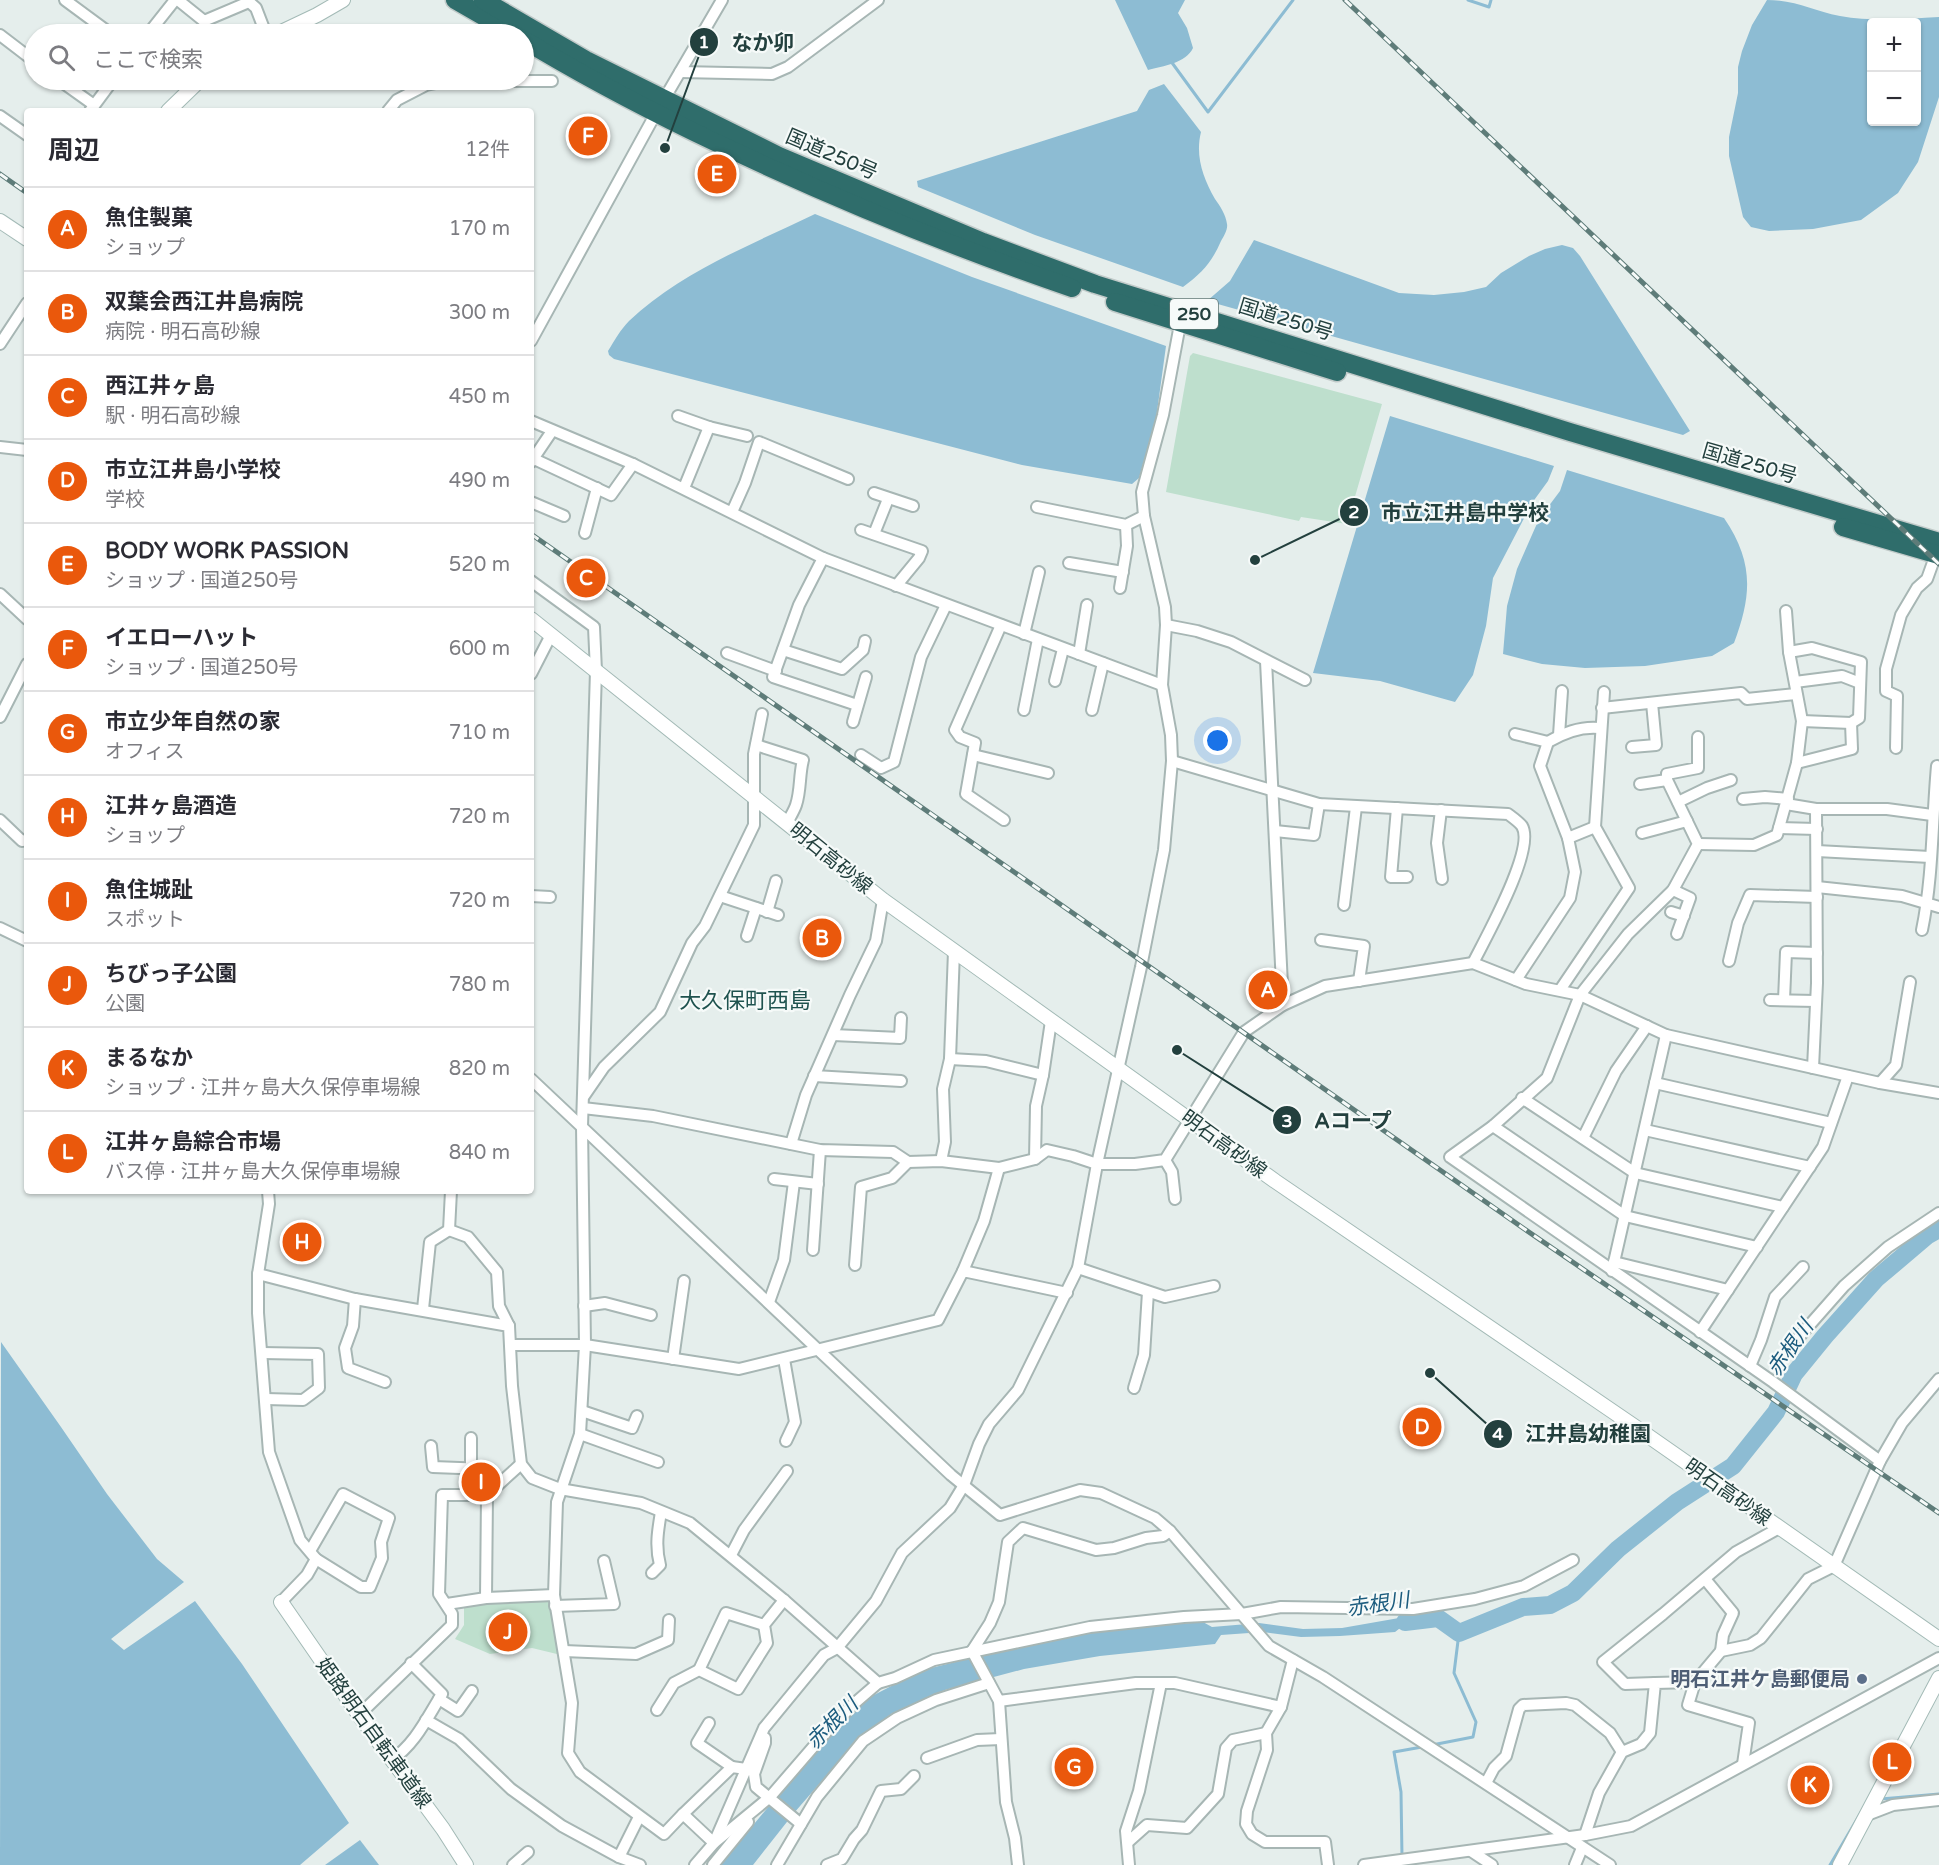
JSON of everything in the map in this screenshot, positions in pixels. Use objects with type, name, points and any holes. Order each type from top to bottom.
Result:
[{"type":"highway","points":[[455,0],[497,24]]},
{"type":"highway","name":"国道250号","points":[[483,0],[524,24]]},
{"type":"highway","name":"国道250号","points":[[534,30],[760,164],[865,209],[1021,270],[1181,317],[1938,551]]},
{"type":"highway","name":"国道250号","points":[[534,46],[577,73],[660,106]]},
{"type":"main road","points":[[298,24],[343,0]]},
{"type":"main road","points":[[171,108],[190,90]]},
{"type":"main road","points":[[0,221],[24,237]]},
{"type":"main road","name":"明石高砂線","points":[[534,622],[884,900],[1117,1069],[1275,1181],[1939,1639]]},
{"type":"main road","name":"姫路明石自転車道線","points":[[281,1602],[391,1760],[443,1829],[466,1865]]},
{"type":"main road","points":[[1840,1865],[1939,1678]]},
{"type":"street","points":[[65,0],[97,24]]},
{"type":"street","points":[[156,24],[176,0],[204,21],[248,1],[256,8],[263,24]]},
{"type":"street","points":[[534,336],[660,106],[722,0]]},
{"type":"street","points":[[680,72],[772,74],[788,67],[878,0]]},
{"type":"street","points":[[0,35],[24,53]]},
{"type":"street","points":[[534,81],[552,81]]},
{"type":"street","points":[[71,90],[92,108],[106,90]]},
{"type":"street","points":[[390,108],[397,100],[416,90]]},
{"type":"street","points":[[0,116],[24,133]]},
{"type":"street","points":[[0,344],[24,308]]},
{"type":"street","points":[[714,1843],[764,1728],[824,1655],[837,1648],[876,1601],[902,1553],[950,1508],[964,1485],[989,1424],[1018,1390],[1078,1268],[1097,1164],[1142,967],[1164,850],[1172,761],[1171,735],[1162,685],[1165,607],[1144,516],[1142,492],[1163,415],[1181,317]]},
{"type":"street","points":[[678,416],[709,427],[747,436]]},
{"type":"street","points":[[534,423],[633,464],[824,558],[1162,685]]},
{"type":"street","points":[[684,488],[709,427]]},
{"type":"street","points":[[534,458],[552,431]]},
{"type":"street","points":[[732,512],[759,442],[848,479]]},
{"type":"street","points":[[0,447],[24,450]]},
{"type":"street","points":[[534,460],[611,495],[633,464]]},
{"type":"street","points":[[585,533],[597,488]]},
{"type":"street","points":[[874,493],[913,506]]},
{"type":"street","points":[[874,534],[888,499]]},
{"type":"street","points":[[534,503],[564,516]]},
{"type":"street","points":[[1037,507],[1126,525],[1144,516]]},
{"type":"street","points":[[1120,588],[1127,546],[1126,525]]},
{"type":"street","points":[[861,530],[922,551],[896,586]]},
{"type":"street","points":[[1896,748],[1898,696],[1886,691],[1886,669],[1901,615],[1917,588],[1927,579],[1938,551]]},
{"type":"street","points":[[824,558],[799,604],[773,677],[857,705]]},
{"type":"street","points":[[1069,563],[1123,572]]},
{"type":"street","points":[[1024,634],[1039,572]]},
{"type":"street","points":[[534,583],[594,627],[596,670],[582,1126],[585,1345],[582,1411],[580,1434],[557,1502],[555,1600],[572,1703],[568,1753],[580,1772],[664,1834],[732,1767]]},
{"type":"street","points":[[0,594],[24,616]]},
{"type":"street","points":[[861,755],[881,768],[894,762],[921,657],[946,605]]},
{"type":"street","points":[[1079,654],[1087,605]]},
{"type":"street","points":[[1698,844],[1754,845],[1777,835],[1797,763],[1802,721],[1789,652],[1786,611]]},
{"type":"street","points":[[1000,625],[956,730],[960,737],[975,743],[966,794],[1004,820]]},
{"type":"street","points":[[1166,625],[1197,631],[1231,642],[1305,680]]},
{"type":"street","points":[[534,668],[551,635]]},
{"type":"street","points":[[1024,710],[1038,639]]},
{"type":"street","points":[[783,650],[842,669],[863,650],[865,640]]},
{"type":"street","points":[[1789,652],[1812,648],[1861,662],[1859,718],[1851,723],[1802,721]]},
{"type":"street","points":[[1055,681],[1064,649]]},
{"type":"street","points":[[727,653],[776,671]]},
{"type":"street","points":[[1266,661],[1284,1005]]},
{"type":"street","points":[[1092,710],[1102,663]]},
{"type":"street","points":[[1,712],[24,670]]},
{"type":"street","points":[[1602,708],[1741,693],[1747,699],[1842,676],[1860,683]]},
{"type":"street","points":[[853,722],[867,677]]},
{"type":"street","points":[[1559,735],[1562,691]]},
{"type":"street","points":[[1560,990],[1629,888],[1595,827],[1604,692]]},
{"type":"street","points":[[1632,747],[1656,745],[1652,703]]},
{"type":"street","points":[[583,1102],[604,1067],[660,1012],[692,943],[705,926],[754,825],[754,754],[762,714]]},
{"type":"street","points":[[1797,763],[1852,749],[1851,723]]},
{"type":"street","points":[[1516,980],[1570,898],[1575,873],[1568,838],[1540,766],[1548,742],[1559,735],[1589,727],[1600,728]]},
{"type":"street","points":[[1515,734],[1548,742]]},
{"type":"street","points":[[1698,737],[1698,768],[1667,774],[1667,780],[1698,844]]},
{"type":"street","points":[[756,745],[803,760],[797,804],[787,823]]},
{"type":"street","points":[[973,755],[1048,773]]},
{"type":"street","points":[[1172,761],[1319,804],[1508,814],[1522,826],[1525,839],[1515,879],[1473,963]]},
{"type":"street","points":[[1922,930],[1928,904],[1932,815],[1937,766]]},
{"type":"street","points":[[1640,784],[1667,780]]},
{"type":"street","points":[[1678,802],[1707,788],[1731,780]]},
{"type":"street","points":[[1743,799],[1765,797],[1816,809],[1887,808],[1932,815]]},
{"type":"street","points":[[1275,831],[1314,835],[1319,804]]},
{"type":"street","points":[[1344,905],[1356,807]]},
{"type":"street","points":[[1397,808],[1391,877],[1407,878]]},
{"type":"street","points":[[1813,1068],[1817,953],[1816,809]]},
{"type":"street","points":[[1441,810],[1437,843],[1442,879]]},
{"type":"street","points":[[0,820],[24,841]]},
{"type":"street","points":[[1642,833],[1687,821]]},
{"type":"street","points":[[1568,838],[1595,827]]},
{"type":"street","points":[[1779,828],[1817,829]]},
{"type":"street","points":[[1698,844],[1673,890],[1628,934],[1580,995],[1547,1078],[1493,1126],[1450,1157],[1613,1267],[1880,1461]]},
{"type":"street","points":[[1817,850],[1930,857]]},
{"type":"street","points":[[720,896],[772,913],[777,881]]},
{"type":"street","points":[[1673,890],[1690,898],[1677,934]]},
{"type":"street","points":[[1729,961],[1738,923],[1750,895],[1817,892],[1902,896],[1939,907]]},
{"type":"street","points":[[534,896],[550,897]]},
{"type":"street","points":[[791,1143],[814,1076],[876,941],[884,900]]},
{"type":"street","points":[[747,936],[756,908]]},
{"type":"street","points":[[1671,912],[1684,916]]},
{"type":"street","points":[[0,928],[24,940]]},
{"type":"street","points":[[1321,940],[1364,946],[1359,981]]},
{"type":"street","points":[[941,1161],[945,1142],[943,1089],[950,1059],[954,951]]},
{"type":"street","points":[[1784,1000],[1786,952],[1817,953]]},
{"type":"street","points":[[1166,1160],[1244,1032],[1284,1005],[1325,986],[1473,963],[1516,980],[1580,995],[1666,1035],[1880,1083],[1939,1093]]},
{"type":"street","points":[[1880,1083],[1896,1065],[1910,982]]},
{"type":"street","points":[[1770,1000],[1816,1001]]},
{"type":"street","points":[[833,1035],[900,1038],[902,1018]]},
{"type":"street","points":[[1035,1159],[1036,1106],[1051,1021]]},
{"type":"street","points":[[1583,1138],[1616,1071],[1647,1026]]},
{"type":"street","points":[[1613,1267],[1666,1035]]},
{"type":"street","points":[[950,1059],[986,1061],[1043,1075]]},
{"type":"street","points":[[814,1076],[901,1081]]},
{"type":"street","points":[[1700,1332],[1823,1147],[1848,1076]]},
{"type":"street","points":[[534,1082],[964,1485],[1000,1515],[1080,1490],[1101,1493],[1155,1518],[1170,1531],[1269,1646],[1323,1677],[1610,1865]]},
{"type":"street","points":[[1655,1083],[1831,1123]]},
{"type":"street","points":[[1522,1098],[1635,1173],[1783,1207]]},
{"type":"street","points":[[583,1102],[820,1150],[893,1152],[908,1162],[941,1161],[999,1168],[1035,1159],[1047,1150],[1097,1164],[1135,1164],[1166,1160]]},
{"type":"street","points":[[1493,1126],[1625,1216],[1757,1247]]},
{"type":"street","points":[[1645,1130],[1810,1167]]},
{"type":"street","points":[[813,1250],[820,1150]]},
{"type":"street","points":[[1166,1160],[1172,1172],[1175,1199]]},
{"type":"street","points":[[855,1265],[861,1187],[892,1178],[908,1162]]},
{"type":"street","points":[[511,1345],[585,1345],[739,1369],[938,1320],[963,1271],[984,1221],[999,1168]]},
{"type":"street","points":[[774,1179],[818,1184]]},
{"type":"street","points":[[769,1302],[784,1260],[794,1182]]},
{"type":"street","points":[[268,1194],[258,1274],[258,1313],[269,1452],[300,1540],[313,1555],[361,1587],[370,1587],[381,1558],[381,1542],[388,1518],[344,1494],[313,1555],[307,1575],[281,1602]]},
{"type":"street","points":[[449,1230],[451,1194]]},
{"type":"street","points":[[1799,1337],[1844,1286],[1888,1248],[1939,1213]]},
{"type":"street","points":[[423,1310],[430,1242],[449,1230]]},
{"type":"street","points":[[449,1230],[468,1237],[497,1272],[499,1306],[509,1326],[512,1386],[521,1464],[532,1478],[560,1489],[641,1503],[690,1523],[784,1600],[878,1683]]},
{"type":"street","points":[[1613,1267],[1728,1290]]},
{"type":"street","points":[[1750,1366],[1775,1297],[1803,1267]]},
{"type":"street","points":[[1078,1268],[1165,1297],[1214,1286]]},
{"type":"street","points":[[963,1271],[1066,1293]]},
{"type":"street","points":[[258,1274],[355,1299],[509,1326]]},
{"type":"street","points":[[673,1359],[684,1281]]},
{"type":"street","points":[[1134,1388],[1144,1355],[1148,1292]]},
{"type":"street","points":[[355,1299],[353,1326],[345,1348],[348,1368],[385,1382]]},
{"type":"street","points":[[584,1306],[605,1303],[651,1316]]},
{"type":"street","points":[[262,1353],[318,1354],[319,1388],[303,1400],[266,1399]]},
{"type":"street","points":[[784,1359],[795,1422],[786,1441]]},
{"type":"street","points":[[1721,1651],[1750,1645],[1761,1638],[1808,1579],[1834,1566],[1880,1461],[1902,1423],[1939,1379]]},
{"type":"street","points":[[582,1411],[632,1428],[637,1416]]},
{"type":"street","points":[[580,1434],[658,1462]]},
{"type":"street","points":[[471,1438],[471,1469]]},
{"type":"street","points":[[431,1446],[433,1467],[486,1469],[499,1482]]},
{"type":"street","points":[[486,1598],[487,1496],[499,1482],[521,1464]]},
{"type":"street","points":[[731,1556],[744,1530],[787,1471]]},
{"type":"street","points":[[359,1715],[452,1625],[452,1614],[439,1594],[441,1495],[487,1496]]},
{"type":"street","points":[[652,1573],[660,1565],[657,1543],[661,1512]]},
{"type":"street","points":[[972,1651],[990,1623],[999,1602],[1008,1542],[1023,1528],[1096,1550],[1163,1536],[1170,1531]]},
{"type":"street","points":[[1695,1682],[1625,1684],[1603,1662],[1736,1552],[1779,1528]]},
{"type":"street","points":[[713,1865],[827,1731],[856,1702],[878,1683],[934,1660],[1090,1627],[1184,1617],[1242,1614],[1281,1606],[1413,1609],[1475,1599],[1524,1586],[1573,1560]]},
{"type":"street","points":[[447,1604],[486,1598],[614,1604],[604,1561]]},
{"type":"street","points":[[1705,1579],[1733,1613],[1723,1635],[1721,1651],[1695,1682],[1688,1706],[1749,1723],[1743,1764]]},
{"type":"street","points":[[699,1670],[738,1689],[767,1643],[764,1625],[784,1600]]},
{"type":"street","points":[[657,1710],[674,1683],[699,1670],[726,1613],[764,1625]]},
{"type":"street","points":[[564,1651],[636,1654],[668,1640],[669,1620]]},
{"type":"street","points":[[972,1651],[999,1701],[1006,1802],[1015,1838],[1018,1865]]},
{"type":"street","points":[[1364,1865],[1585,1835],[1631,1826],[1939,1658]]},
{"type":"street","points":[[1293,1660],[1281,1707],[1266,1733],[1267,1750],[1246,1810],[1246,1824],[1252,1834],[1265,1842],[1325,1842],[1328,1865]]},
{"type":"street","points":[[391,1760],[399,1755],[417,1735],[442,1694],[411,1663]]},
{"type":"street","points":[[777,1865],[817,1797],[863,1741],[897,1718],[936,1700],[989,1683]]},
{"type":"street","points":[[999,1701],[1136,1683],[1175,1683],[1281,1707]]},
{"type":"street","points":[[1129,1865],[1126,1831],[1141,1780],[1161,1683]]},
{"type":"street","points":[[1585,1835],[1599,1793],[1622,1752],[1641,1744],[1650,1733],[1655,1683]]},
{"type":"street","points":[[439,1699],[458,1711],[472,1691]]},
{"type":"street","points":[[1486,1784],[1494,1768],[1506,1756],[1519,1709],[1523,1706],[1566,1702],[1575,1705],[1610,1733],[1622,1752]]},
{"type":"street","points":[[426,1720],[459,1739],[511,1789],[562,1826],[619,1857],[640,1865]]},
{"type":"street","points":[[709,1723],[697,1743],[732,1767],[746,1769]]},
{"type":"street","points":[[764,1728],[765,1743],[754,1774],[756,1787],[767,1800],[801,1824]]},
{"type":"street","points":[[1128,1842],[1147,1825],[1187,1828],[1218,1794],[1226,1748],[1233,1740],[1266,1733]]},
{"type":"street","points":[[927,1758],[977,1740],[1001,1739]]},
{"type":"street","points":[[827,1865],[842,1859],[862,1830],[881,1791],[901,1789],[914,1776]]},
{"type":"street","points":[[695,1865],[714,1843],[767,1800]]},
{"type":"street","points":[[1867,1815],[1893,1805],[1939,1800]]},
{"type":"street","points":[[683,1814],[714,1843]]},
{"type":"street","points":[[619,1857],[639,1816]]},
{"type":"street","points":[[1575,1865],[1582,1848]]},
{"type":"street","points":[[1471,1851],[1492,1865]]},
{"type":"street","points":[[513,1865],[528,1852]]},
{"type":"green space","points":[[1193,353],[1382,404],[1347,524],[1301,517],[1299,521],[1166,492],[1190,356]]},
{"type":"green space","points":[[551,1598],[561,1655],[532,1648],[490,1654],[455,1639],[464,1625],[464,1606]]},
{"type":"water","points":[[1115,0],[1185,0],[1178,13],[1187,28],[1193,48],[1190,53],[1174,63],[1148,70]]},
{"type":"water","points":[[1767,0],[1778,0],[1830,14],[1867,19],[1867,126],[1921,126],[1921,18],[1914,18],[1939,17],[1939,97],[1918,162],[1898,193],[1861,220],[1813,229],[1769,231],[1751,227],[1743,217],[1729,156],[1729,137],[1738,93],[1738,67],[1752,25]]},
{"type":"water","points":[[1164,84],[1201,132],[1199,150],[1201,167],[1227,224],[1224,235],[1210,261],[1183,287],[1035,235],[918,187],[917,181],[1137,111],[1149,90]]},
{"type":"water","points":[[815,214],[972,277],[1166,346],[1156,419],[1139,478],[1132,484],[1022,465],[614,359],[609,355],[608,351],[626,324],[671,288],[718,260]]},
{"type":"water","points":[[1254,240],[1399,293],[1434,295],[1486,287],[1501,273],[1529,256],[1562,245],[1573,248],[1690,431],[1683,435],[1207,301],[1230,281]]},
{"type":"water","points":[[1390,416],[1554,466],[1548,481],[1532,503],[1493,578],[1486,626],[1473,675],[1455,702],[1380,681],[1313,673]]},
{"type":"water","points":[[1567,470],[1724,518],[1741,549],[1747,579],[1744,609],[1734,643],[1712,656],[1645,666],[1585,668],[1542,664],[1503,654],[1507,606],[1517,569],[1539,519],[1560,491]]},
{"type":"water","points":[[1,1342],[107,1494],[157,1559],[184,1582],[111,1639],[124,1650],[195,1601],[242,1664],[349,1823],[300,1865],[0,1865]]},
{"type":"water","points":[[1399,1618],[1429,1619],[1404,1625],[1395,1632],[1301,1637],[1263,1632],[1221,1635],[1215,1644],[1100,1656],[1024,1669],[945,1690],[891,1714],[853,1745],[753,1865],[720,1865],[848,1714],[874,1695],[927,1669],[1003,1650],[1100,1630],[1203,1622],[1212,1627],[1259,1623],[1303,1629],[1342,1628]]},
{"type":"water","points":[[360,1840],[379,1865],[325,1865]]},
{"type":"waterway","points":[[1170,60],[1208,112],[1293,0]]},
{"type":"waterway","points":[[1468,0],[1489,7],[1491,0]]},
{"type":"waterway","name":"赤根川","points":[[1405,1622],[1438,1618],[1459,1633],[1523,1607],[1550,1605],[1573,1593],[1618,1549],[1677,1502],[1733,1466],[1776,1412],[1794,1374],[1825,1336],[1876,1279],[1928,1235],[1939,1229]]},
{"type":"waterway","points":[[1432,1745],[1473,1737],[1476,1722],[1454,1673],[1459,1633]]},
{"type":"waterway","points":[[1402,1857],[1401,1792],[1394,1752],[1422,1747]]},
{"type":"waterway","points":[[1881,1799],[1939,1794]]},
{"type":"waterway","points":[[1830,1865],[1866,1804]]},
{"type":"railway","points":[[1345,0],[1939,564]]},
{"type":"railway","points":[[0,174],[24,191]]},
{"type":"railway","points":[[534,536],[1523,1228],[1939,1513]]},
{"type":"place","name":"イエローハット","points":[[588,136]]},
{"type":"place","name":"なか卯","points":[[665,148]]},
{"type":"place","name":"BODY WORK PASSION","points":[[717,174]]},
{"type":"place","name":"市立江井島中学校","points":[[1255,560]]},
{"type":"place","name":"西江井ヶ島","points":[[586,578]]},
{"type":"place","name":"双葉会西江井島病院","points":[[822,938]]},
{"type":"place","name":"魚住製菓","points":[[1268,990]]},
{"type":"place","name":"Aコープ","points":[[1177,1050]]},
{"type":"place","name":"江井ヶ島酒造","points":[[302,1242]]},
{"type":"place","name":"江井島幼稚園","points":[[1430,1373]]},
{"type":"place","name":"市立江井島小学校","points":[[1422,1427]]},
{"type":"place","name":"魚住城趾","points":[[481,1482]]},
{"type":"place","name":"ちびっ子公園","points":[[508,1632]]},
{"type":"place","name":"明石江井ケ島郵便局","points":[[1862,1679]]},
{"type":"place","name":"江井ヶ島綜合市場","points":[[1892,1762]]},
{"type":"place","name":"市立少年自然の家","points":[[1074,1767]]},
{"type":"place","name":"まるなか","points":[[1810,1785]]},
{"type":"district","name":"大久保町西島","points":[[745,1000]]}]
